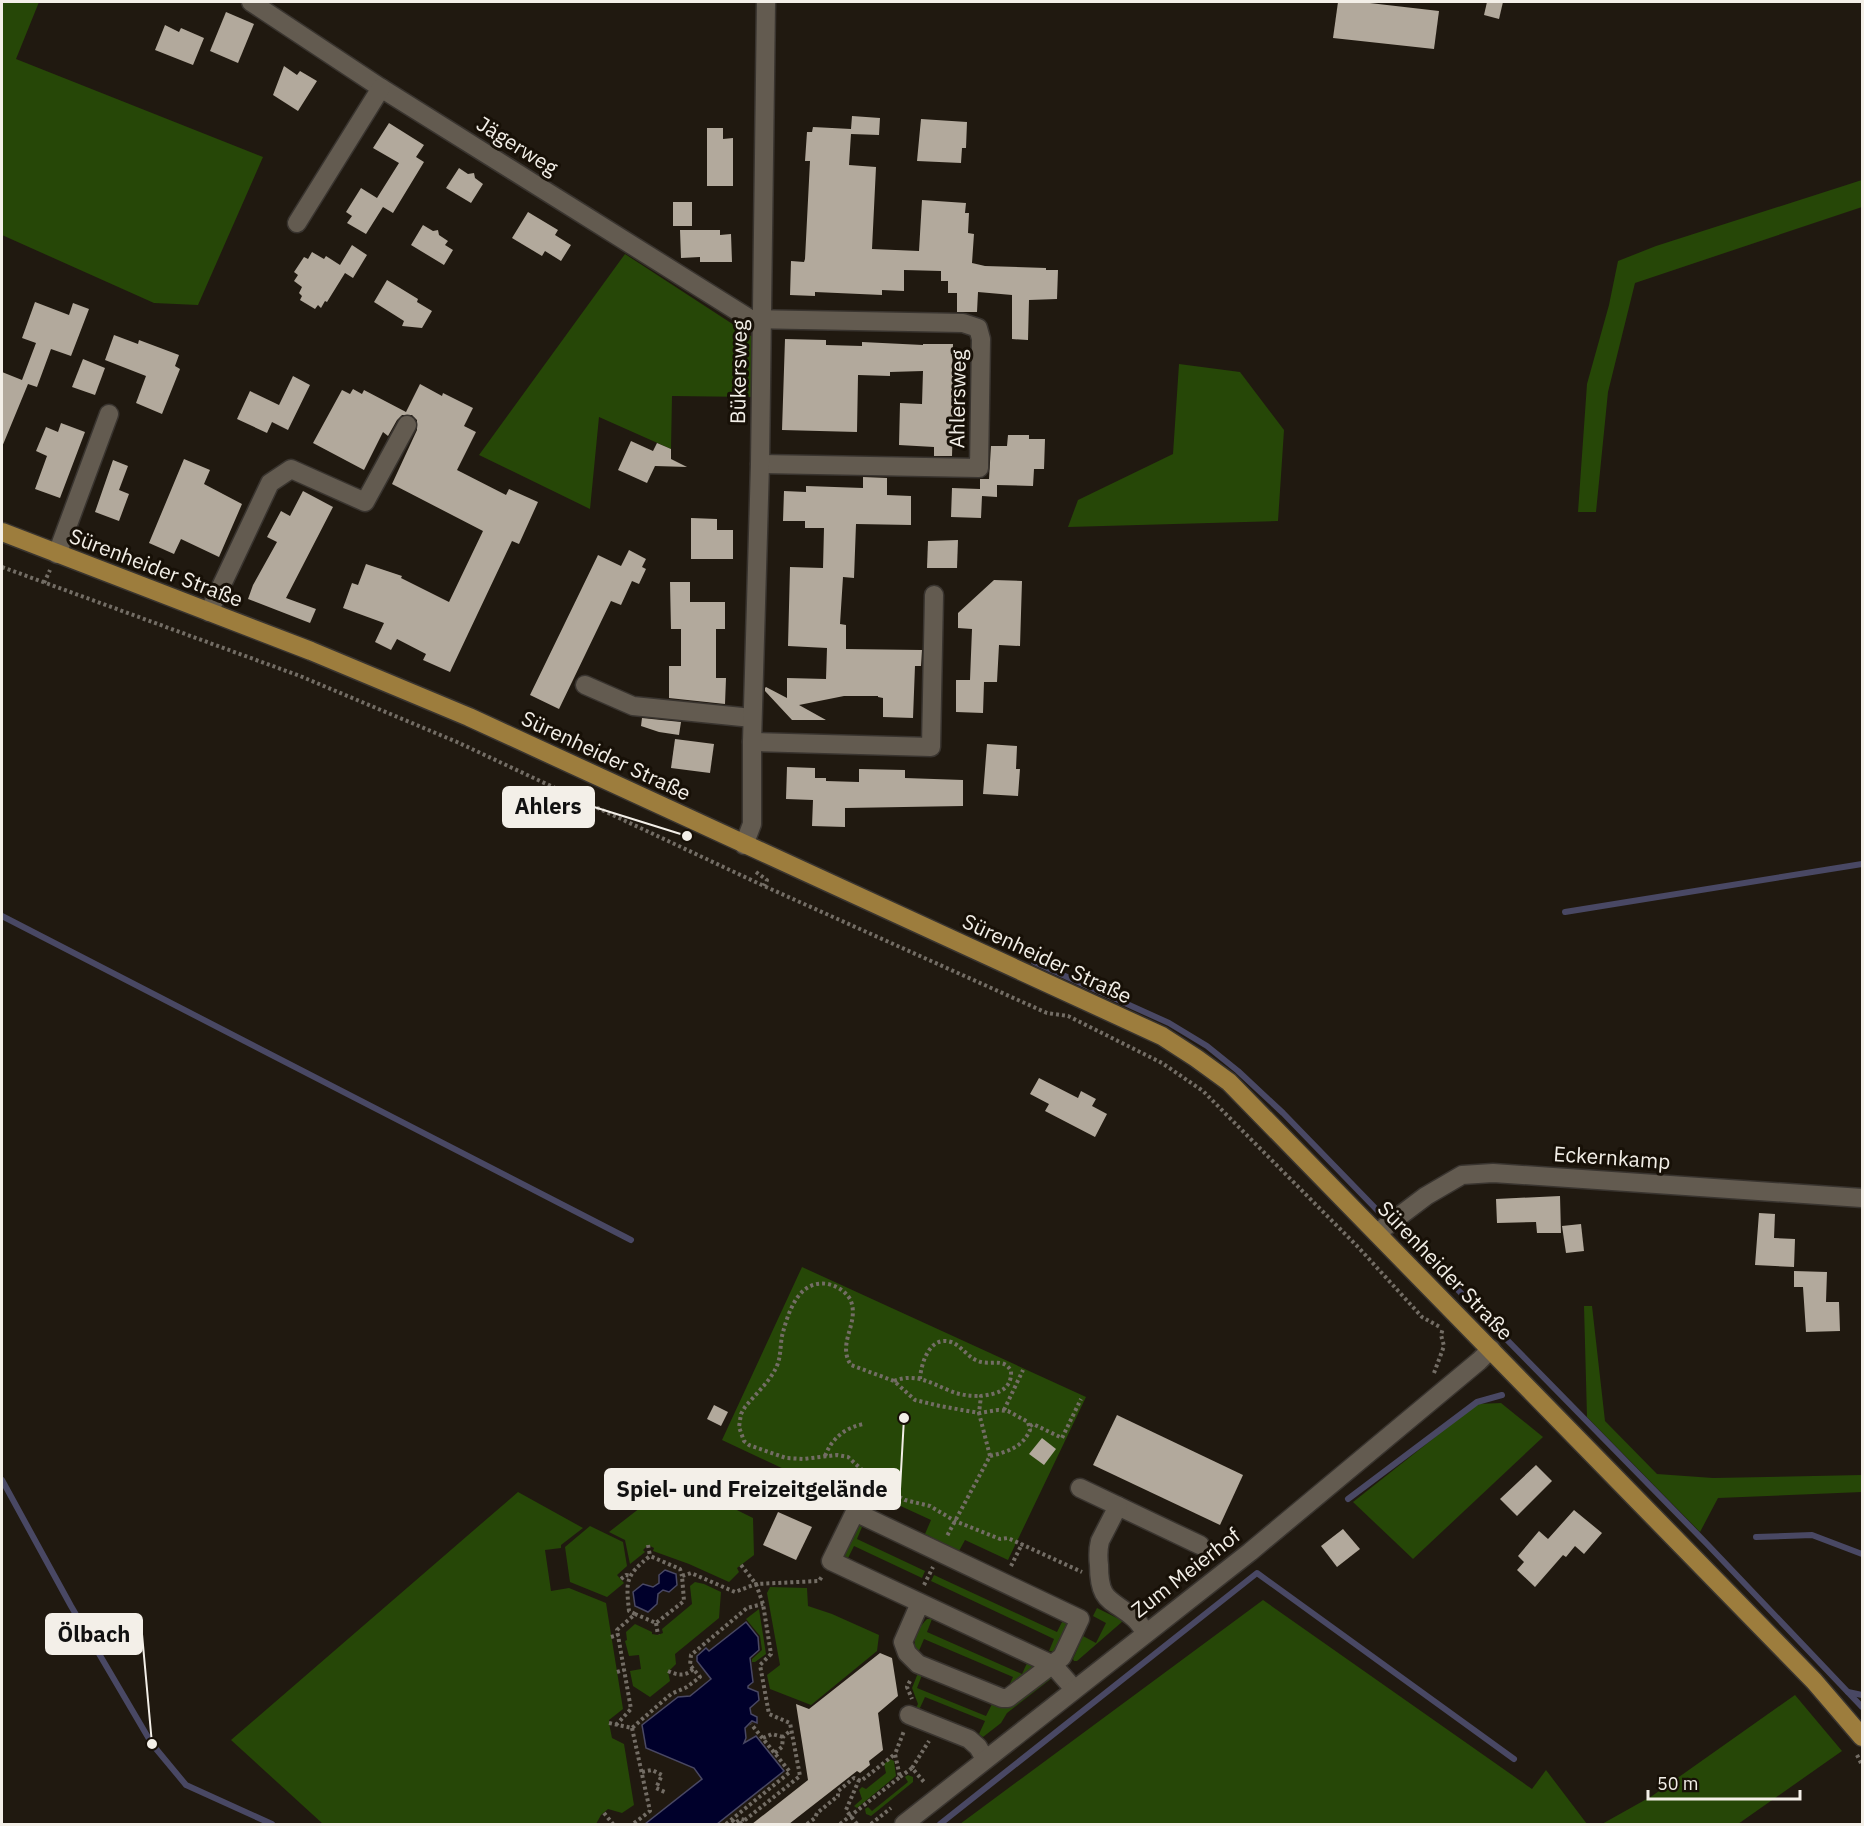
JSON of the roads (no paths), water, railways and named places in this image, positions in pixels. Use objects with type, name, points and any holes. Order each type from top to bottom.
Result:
[{"type":"main road","name":"Sürenheider Straße","points":[[2,532],[311,651],[469,717],[1162,1036],[1196,1058],[1229,1082],[1814,1681],[1863,1737]]},
{"type":"street","name":"Jägerweg","points":[[251,2],[381,87],[750,320],[762,320]]},
{"type":"street","name":"Bükersweg","points":[[744,844],[752,824],[752,718],[760,464],[766,2]]},
{"type":"street","points":[[297,223],[381,87]]},
{"type":"street","name":"Ahlersweg","points":[[760,464],[979,468],[981,339],[978,328],[963,323],[762,320]]},
{"type":"street","points":[[57,554],[110,414]]},
{"type":"street","points":[[208,612],[270,483],[291,470],[365,502],[407,425]]},
{"type":"street","points":[[752,742],[931,747],[934,595]]},
{"type":"street","points":[[585,685],[633,706],[752,718]]},
{"type":"street","name":"Eckernkamp","points":[[1377,1233],[1426,1196],[1462,1175],[1493,1173],[1863,1198]]},
{"type":"street","name":"Zum Meierhof","points":[[904,1824],[1250,1552],[1491,1349]]},
{"type":"street","points":[[1080,1488],[1200,1545]]},
{"type":"street","points":[[1118,1506],[1098,1548],[1099,1580],[1102,1592],[1110,1602],[1136,1619],[1146,1633]]},
{"type":"street","points":[[920,1603],[903,1642],[907,1653],[918,1664],[1002,1698],[1008,1698],[1053,1665],[1062,1657],[1080,1619],[855,1512],[831,1561],[1053,1665],[1074,1689]]},
{"type":"street","points":[[909,1715],[969,1739],[978,1747],[985,1759]]},
{"type":"water","points":[[665,1570],[676,1574],[677,1585],[669,1592],[663,1590],[658,1594],[657,1604],[648,1612],[635,1606],[633,1592],[643,1584],[653,1587],[659,1583],[659,1575]]},
{"type":"water","points":[[746,1622],[758,1637],[759,1650],[750,1658],[753,1682],[748,1688],[758,1692],[759,1700],[750,1708],[751,1714],[757,1717],[757,1723],[752,1721],[745,1728],[744,1743],[756,1736],[784,1771],[717,1824],[645,1824],[702,1779],[694,1768],[646,1748],[642,1725],[678,1697],[690,1696],[711,1679],[697,1661],[697,1656],[706,1648],[709,1651]]},
{"type":"waterway","points":[[1565,912],[1862,864]]},
{"type":"waterway","points":[[2,916],[631,1240]]},
{"type":"waterway","points":[[1034,962],[1169,1023],[1207,1046],[1283,1113],[1380,1213]]},
{"type":"waterway","points":[[1411,1242],[1707,1544],[1862,1707]]},
{"type":"waterway","points":[[1348,1499],[1477,1402],[1502,1395]]},
{"type":"waterway","points":[[2,1480],[71,1606],[152,1744],[186,1785],[272,1824]]},
{"type":"waterway","points":[[1756,1537],[1812,1535],[1862,1554]]},
{"type":"waterway","points":[[940,1824],[1257,1573],[1514,1759]]},
{"type":"waterway","points":[[1848,1692],[1862,1695]]},
{"type":"place","name":"Ahlers","points":[[687,836]]},
{"type":"place","name":"Spiel- und Freizeitgelände","points":[[904,1418]]},
{"type":"place","name":"Ölbach","points":[[152,1744]]}]
